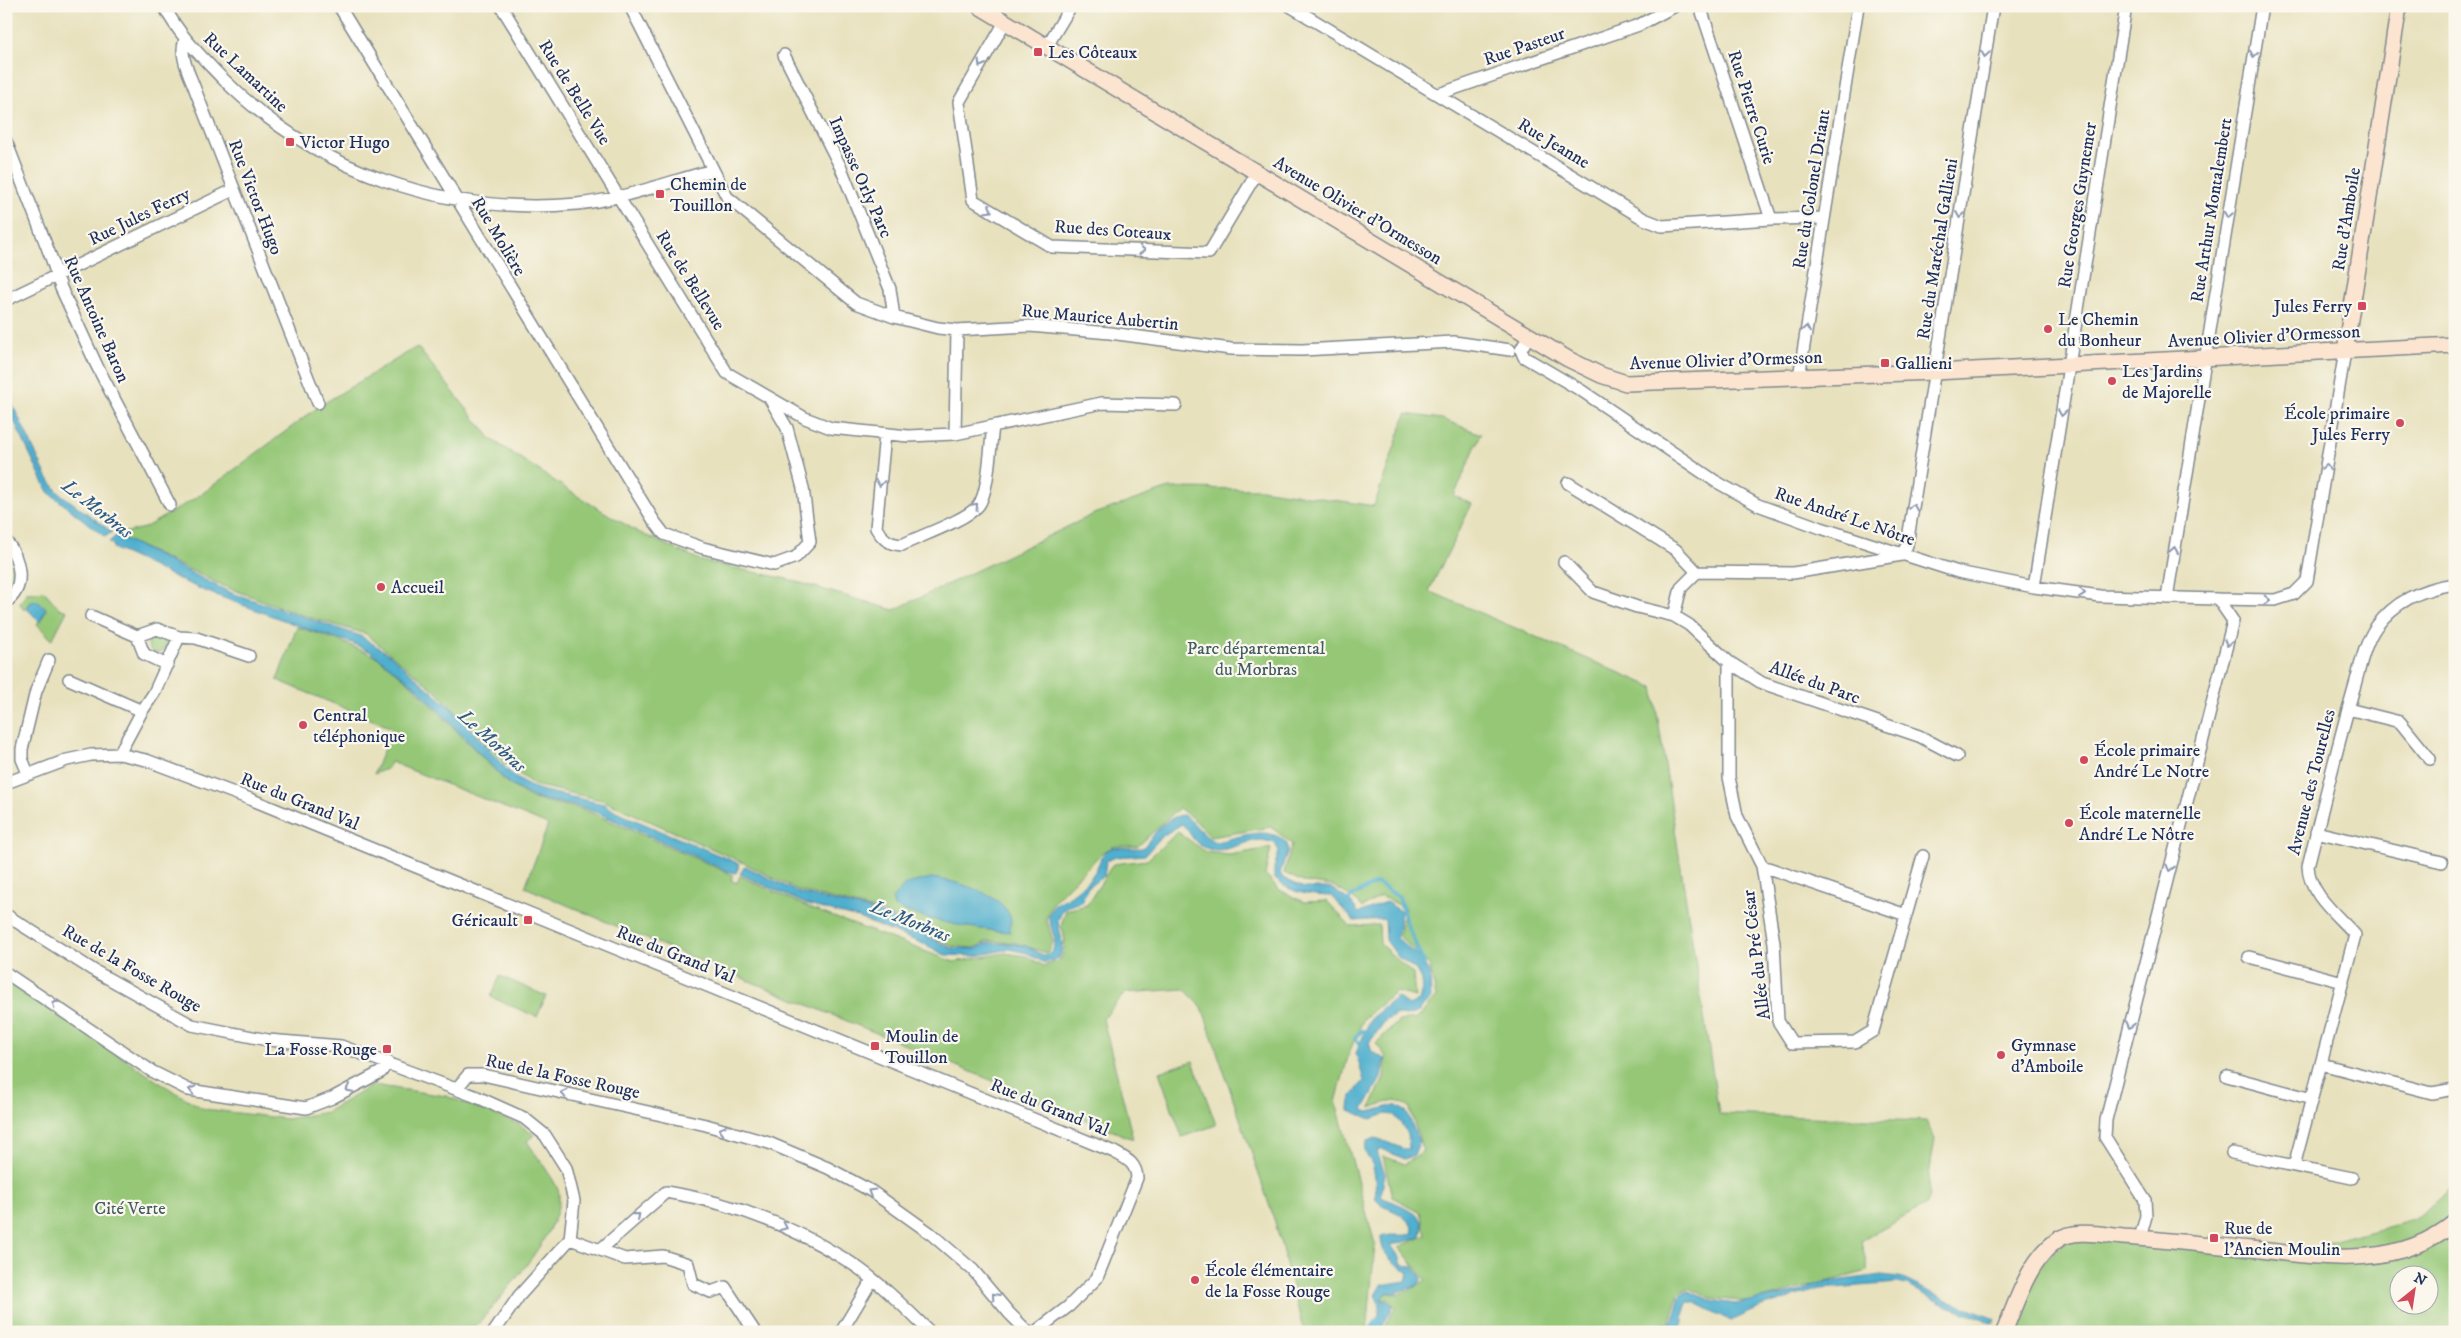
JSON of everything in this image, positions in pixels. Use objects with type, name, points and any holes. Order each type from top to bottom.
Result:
[{"type":"main road","name":"Avenue Olivier d'Ormesson","points":[[979,6],[1258,171],[1568,359],[1601,375],[1626,383],[1935,372],[2455,345]]},
{"type":"main road","name":"Rue d'Amboile","points":[[2345,351],[2399,6]]},
{"type":"main road","points":[[2004,1332],[2030,1274],[2042,1254],[2058,1240],[2072,1235],[2092,1234],[2140,1238],[2335,1259],[2363,1258],[2412,1247],[2455,1222]]},
{"type":"street","name":"Rue Victor Hugo","points":[[164,6],[185,40],[183,48],[185,61],[318,403]]},
{"type":"street","name":"Rue Molière","points":[[339,6],[630,484],[664,534],[703,548],[774,565],[796,557],[810,542],[807,511],[787,428],[770,399]]},
{"type":"street","name":"Rue de Belle Vue","points":[[501,6],[619,197]]},
{"type":"street","points":[[630,6],[713,170]]},
{"type":"street","points":[[1047,46],[1071,6]]},
{"type":"street","name":"Rue Jeanne","points":[[1290,6],[1644,218],[1662,226],[1771,219],[1823,218]]},
{"type":"street","name":"Rue Pasteur","points":[[1439,94],[1639,25],[1676,6]]},
{"type":"street","name":"Rue Pierre Curie","points":[[1700,6],[1771,219]]},
{"type":"street","name":"Rue du Colonel Driant","points":[[1799,377],[1858,6]]},
{"type":"street","name":"Rue du Maréchal Gallieni","points":[[1902,555],[1907,544],[1993,6]]},
{"type":"street","name":"Rue Georges Guynemer","points":[[2034,588],[2126,6]]},
{"type":"street","name":"Rue Arthur Montalembert","points":[[2167,598],[2262,6]]},
{"type":"street","name":"Rue des Coteaux","points":[[1005,22],[959,102],[973,200],[1016,226],[1052,247],[1209,253],[1258,171]]},
{"type":"street","name":"Rue Lamartine","points":[[185,40],[238,93],[295,138],[333,159],[368,175],[404,188],[457,201],[529,206],[578,204],[619,197],[713,170]]},
{"type":"street","name":"Impasse Orly Parc","points":[[784,55],[841,168],[890,290],[894,317]]},
{"type":"street","name":"Rue Antoine Baron","points":[[6,141],[57,276],[97,366],[170,505]]},
{"type":"street","name":"Rue Maurice Aubertin","points":[[713,170],[727,197],[856,303],[894,317],[938,328],[957,330],[1030,326],[1110,333],[1231,348],[1302,350],[1454,342],[1510,350]]},
{"type":"street","name":"Rue Jules Ferry","points":[[6,300],[234,190]]},
{"type":"street","name":"Rue de Bellevue","points":[[619,197],[727,373],[770,399],[806,418],[831,428],[908,436],[955,434],[1102,403],[1176,405]]},
{"type":"street","points":[[955,434],[957,330]]},
{"type":"street","name":"Rue André Le Nôtre","points":[[1529,335],[1521,350],[1524,357],[1582,391],[1715,481],[1758,505],[1820,528],[1958,572],[2034,588],[2100,596],[2218,599]]},
{"type":"street","name":"Rue d'Amboile","points":[[2218,599],[2275,600],[2294,594],[2307,581],[2345,351]]},
{"type":"street","points":[[885,434],[876,528],[882,539],[892,544],[902,545],[968,514],[978,506],[984,492],[993,427]]},
{"type":"street","points":[[1568,483],[1676,550],[1697,572]]},
{"type":"street","points":[[6,541],[14,550],[20,579],[17,589],[6,602]]},
{"type":"street","points":[[1674,616],[1681,588],[1697,572],[1793,573],[1902,555]]},
{"type":"street","name":"Allée du Parc","points":[[1564,562],[1593,592],[1637,607],[1674,616],[1689,625],[1729,662],[1762,683],[1919,736],[1957,756]]},
{"type":"street","name":"Avenue des Tourelles","points":[[2294,1166],[2355,935],[2315,891],[2308,879],[2308,866],[2348,708],[2368,644],[2376,628],[2392,610],[2408,598],[2425,591],[2455,584]]},
{"type":"street","points":[[2140,1238],[2146,1216],[2145,1200],[2105,1137],[2106,1120],[2233,620],[2218,599]]},
{"type":"street","points":[[91,616],[137,636],[157,629],[179,637],[196,638],[248,656]]},
{"type":"street","points":[[137,636],[144,654],[167,664]]},
{"type":"street","points":[[119,754],[154,693],[179,637]]},
{"type":"street","points":[[28,773],[22,759],[22,750],[36,691],[49,660]]},
{"type":"street","name":"Allée du Pré César","points":[[1729,662],[1729,777],[1737,816],[1762,866],[1774,943],[1778,1020],[1792,1043],[1855,1042],[1873,1030],[1923,856]]},
{"type":"street","points":[[68,679],[142,711]]},
{"type":"street","points":[[2348,708],[2400,722],[2430,759]]},
{"type":"street","name":"Rue du Grand Val","points":[[6,783],[28,773],[67,760],[92,755],[119,754],[146,760],[250,799],[1104,1148],[1132,1162],[1137,1178],[1097,1278],[1069,1306],[1034,1332]]},
{"type":"street","points":[[2316,832],[2442,862]]},
{"type":"street","name":"Allée du Pré César","points":[[1762,866],[1906,915]]},
{"type":"street","name":"Rue de la Fosse Rouge","points":[[6,916],[93,970],[192,1025],[268,1040],[341,1046],[457,1088],[468,1076],[483,1076],[706,1125],[769,1143],[820,1164],[871,1191],[930,1233],[972,1270],[1008,1313],[1028,1332]]},
{"type":"street","points":[[2249,957],[2343,982]]},
{"type":"street","points":[[6,973],[153,1072],[190,1090],[306,1108],[332,1098],[381,1072],[388,1062]]},
{"type":"street","points":[[2321,1064],[2432,1093],[2455,1088]]},
{"type":"street","points":[[2226,1076],[2312,1099]]},
{"type":"street","points":[[457,1088],[524,1118],[545,1135],[566,1168],[574,1201],[570,1239],[519,1296],[494,1332]]},
{"type":"street","points":[[2232,1153],[2352,1178]]},
{"type":"street","points":[[600,1249],[666,1192],[698,1197],[752,1212],[844,1258],[872,1280],[930,1332]]},
{"type":"street","points":[[570,1239],[625,1259],[664,1256],[688,1264],[693,1284],[711,1292],[725,1286],[755,1332]]},
{"type":"street","points":[[841,1332],[872,1280]]},
{"type":"green space","name":"Parc départemental du Morbras","points":[[415,348],[419,349],[491,439],[579,497],[638,532],[702,561],[787,579],[894,610],[1094,514],[1169,488],[1261,489],[1374,506],[1406,414],[1442,419],[1481,434],[1454,496],[1472,504],[1429,591],[1653,687],[1719,1114],[1926,1121],[1935,1138],[1928,1183],[1930,1196],[1926,1205],[1861,1241],[1868,1271],[1750,1302],[1711,1298],[1688,1288],[1679,1293],[1670,1321],[1636,1332],[1383,1332],[1395,1307],[1388,1299],[1382,1300],[1382,1297],[1388,1293],[1398,1294],[1426,1280],[1399,1247],[1426,1235],[1420,1212],[1392,1197],[1383,1156],[1405,1164],[1423,1151],[1409,1106],[1394,1100],[1370,1108],[1384,1078],[1386,1057],[1376,1043],[1399,1021],[1417,1019],[1436,997],[1430,966],[1399,936],[1405,908],[1381,896],[1362,908],[1353,898],[1333,886],[1303,882],[1284,873],[1292,844],[1271,827],[1210,837],[1196,821],[1179,808],[1138,846],[1115,846],[1103,852],[1053,902],[1046,918],[1053,941],[1047,953],[1015,943],[987,941],[975,948],[951,946],[882,912],[799,891],[744,863],[602,800],[534,785],[502,761],[438,693],[366,634],[302,615],[226,587],[116,535],[144,528],[203,493],[321,405]]},
{"type":"green space","points":[[6,548],[10,552],[16,579],[7,586]]},
{"type":"green space","points":[[44,591],[59,608],[67,611],[52,640],[37,624],[44,615],[46,608],[31,602],[24,610],[20,604],[26,593]]},
{"type":"green space","points":[[297,627],[338,640],[377,657],[413,686],[507,783],[533,799],[582,809],[733,875],[731,880],[737,883],[740,876],[812,909],[954,962],[1005,953],[1026,956],[1044,966],[1060,960],[1065,943],[1061,926],[1066,910],[1087,905],[1113,864],[1147,860],[1178,832],[1206,852],[1229,855],[1271,848],[1265,875],[1278,889],[1304,902],[1327,901],[1350,926],[1379,925],[1380,944],[1413,974],[1415,997],[1396,992],[1364,1018],[1349,1053],[1336,1102],[1375,1244],[1367,1332],[1304,1332],[1275,1222],[1202,1007],[1184,989],[1125,993],[1103,1019],[1133,1139],[1016,1092],[1006,1084],[998,1083],[525,887],[548,825],[391,762],[388,768],[374,774],[392,728],[277,680]]},
{"type":"green space","points":[[153,635],[161,635],[166,640],[164,651],[153,653],[148,648],[148,640]]},
{"type":"green space","points":[[500,976],[546,996],[537,1017],[491,997]]},
{"type":"green space","name":"Cité Verte","points":[[6,978],[160,1083],[204,1109],[287,1119],[326,1112],[373,1085],[446,1096],[519,1124],[534,1135],[527,1141],[558,1190],[558,1205],[552,1223],[527,1264],[471,1332],[6,1332]]},
{"type":"green space","points":[[1193,1061],[1216,1125],[1182,1137],[1159,1072]]},
{"type":"green space","points":[[2455,1185],[2455,1332],[2004,1332],[2030,1274],[2072,1235],[2320,1257],[2323,1244],[2414,1220]]},
{"type":"water","points":[[6,391],[47,477],[58,492],[112,532],[105,537],[48,492],[6,404]]},
{"type":"water","points":[[117,535],[229,592],[361,636],[390,655],[452,709],[508,771],[529,786],[604,804],[616,812],[740,864],[736,873],[727,871],[598,813],[581,807],[534,798],[508,783],[415,686],[371,652],[352,643],[310,630],[202,590],[113,548],[114,546],[109,542]]},
{"type":"water","points":[[33,601],[37,601],[46,608],[40,622],[26,608]]},
{"type":"water","points":[[1183,815],[1192,821],[1207,837],[1216,842],[1244,835],[1263,833],[1272,834],[1280,838],[1287,844],[1288,851],[1280,873],[1283,878],[1304,888],[1331,888],[1350,901],[1359,913],[1386,902],[1401,911],[1397,938],[1419,957],[1430,973],[1431,998],[1420,1010],[1412,1015],[1403,1016],[1397,1014],[1385,1021],[1369,1043],[1372,1052],[1385,1059],[1381,1078],[1363,1110],[1369,1112],[1395,1105],[1407,1112],[1419,1142],[1414,1155],[1405,1159],[1381,1149],[1377,1152],[1385,1174],[1381,1195],[1383,1198],[1405,1207],[1418,1217],[1422,1223],[1419,1238],[1391,1245],[1400,1258],[1402,1265],[1413,1266],[1422,1278],[1418,1285],[1394,1293],[1388,1292],[1382,1297],[1382,1301],[1388,1301],[1393,1306],[1380,1332],[1373,1332],[1379,1309],[1375,1295],[1381,1285],[1406,1281],[1409,1273],[1386,1254],[1381,1237],[1412,1234],[1413,1228],[1403,1217],[1376,1200],[1374,1171],[1372,1163],[1365,1152],[1365,1145],[1367,1141],[1376,1138],[1404,1149],[1409,1149],[1409,1144],[1405,1130],[1394,1115],[1386,1114],[1371,1119],[1349,1110],[1349,1105],[1353,1094],[1364,1081],[1356,1053],[1371,1018],[1397,997],[1409,1006],[1419,1001],[1423,985],[1416,970],[1398,957],[1386,940],[1385,919],[1354,921],[1331,896],[1301,893],[1280,883],[1274,878],[1274,868],[1279,851],[1275,843],[1260,840],[1228,849],[1212,850],[1196,842],[1182,824],[1162,836],[1145,855],[1116,857],[1106,861],[1104,876],[1088,887],[1081,902],[1064,908],[1058,920],[1062,944],[1061,953],[1059,958],[1045,963],[1027,953],[1009,949],[976,956],[945,955],[926,945],[858,918],[808,905],[740,874],[745,866],[799,893],[874,911],[951,948],[976,949],[987,943],[1014,944],[1026,946],[1043,955],[1049,954],[1053,950],[1055,940],[1048,916],[1055,904],[1072,894],[1088,880],[1109,849],[1143,848],[1165,823],[1177,816]]},
{"type":"water","points":[[931,878],[965,885],[989,896],[1007,911],[1011,920],[1010,932],[951,924],[894,907],[892,899],[906,884]]},
{"type":"water","points":[[1882,1275],[1899,1277],[1951,1302],[1995,1319],[1993,1323],[1948,1307],[1909,1286],[1898,1283],[1820,1289],[1764,1306],[1731,1321],[1694,1302],[1688,1302],[1683,1321],[1678,1329],[1668,1332],[1647,1332],[1664,1326],[1672,1320],[1681,1294],[1688,1291],[1710,1300],[1735,1304],[1799,1292],[1820,1283]]},
{"type":"waterway","name":"Le Morbras","points":[[1345,902],[1377,883],[1399,897],[1407,925],[1424,964]]},
{"type":"waterway","name":"Le Morbras","points":[[1363,1046],[1355,1039],[1361,1031],[1369,1032]]},
{"type":"waterway","name":"Le Morbras","points":[[1369,1332],[1378,1319]]},
{"type":"place","name":"Les Côteaux","points":[[1038,52]]},
{"type":"place","name":"Victor Hugo","points":[[290,142]]},
{"type":"place","name":"Chemin de Touillon","points":[[660,194]]},
{"type":"place","name":"Jules Ferry","points":[[2362,306]]},
{"type":"place","name":"Le Chemin du Bonheur","points":[[2048,329]]},
{"type":"place","name":"Gallieni","points":[[1885,363]]},
{"type":"place","name":"Les Jardins de Majorelle","points":[[2112,381]]},
{"type":"place","name":"École primaire Jules Ferry","points":[[2400,423]]},
{"type":"place","name":"Accueil","points":[[381,587]]},
{"type":"place","name":"Central téléphonique","points":[[303,725]]},
{"type":"place","name":"École primaire André Le Notre","points":[[2084,760]]},
{"type":"place","name":"École maternelle André Le Nôtre","points":[[2069,823]]},
{"type":"place","name":"Géricault","points":[[528,920]]},
{"type":"place","name":"Moulin de Touillon","points":[[875,1046]]},
{"type":"place","name":"La Fosse Rouge","points":[[387,1049]]},
{"type":"place","name":"Gymnase d'Amboile","points":[[2001,1055]]},
{"type":"place","name":"Rue de l'Ancien Moulin","points":[[2214,1238]]},
{"type":"place","name":"École élémentaire de la Fosse Rouge","points":[[1195,1280]]}]
